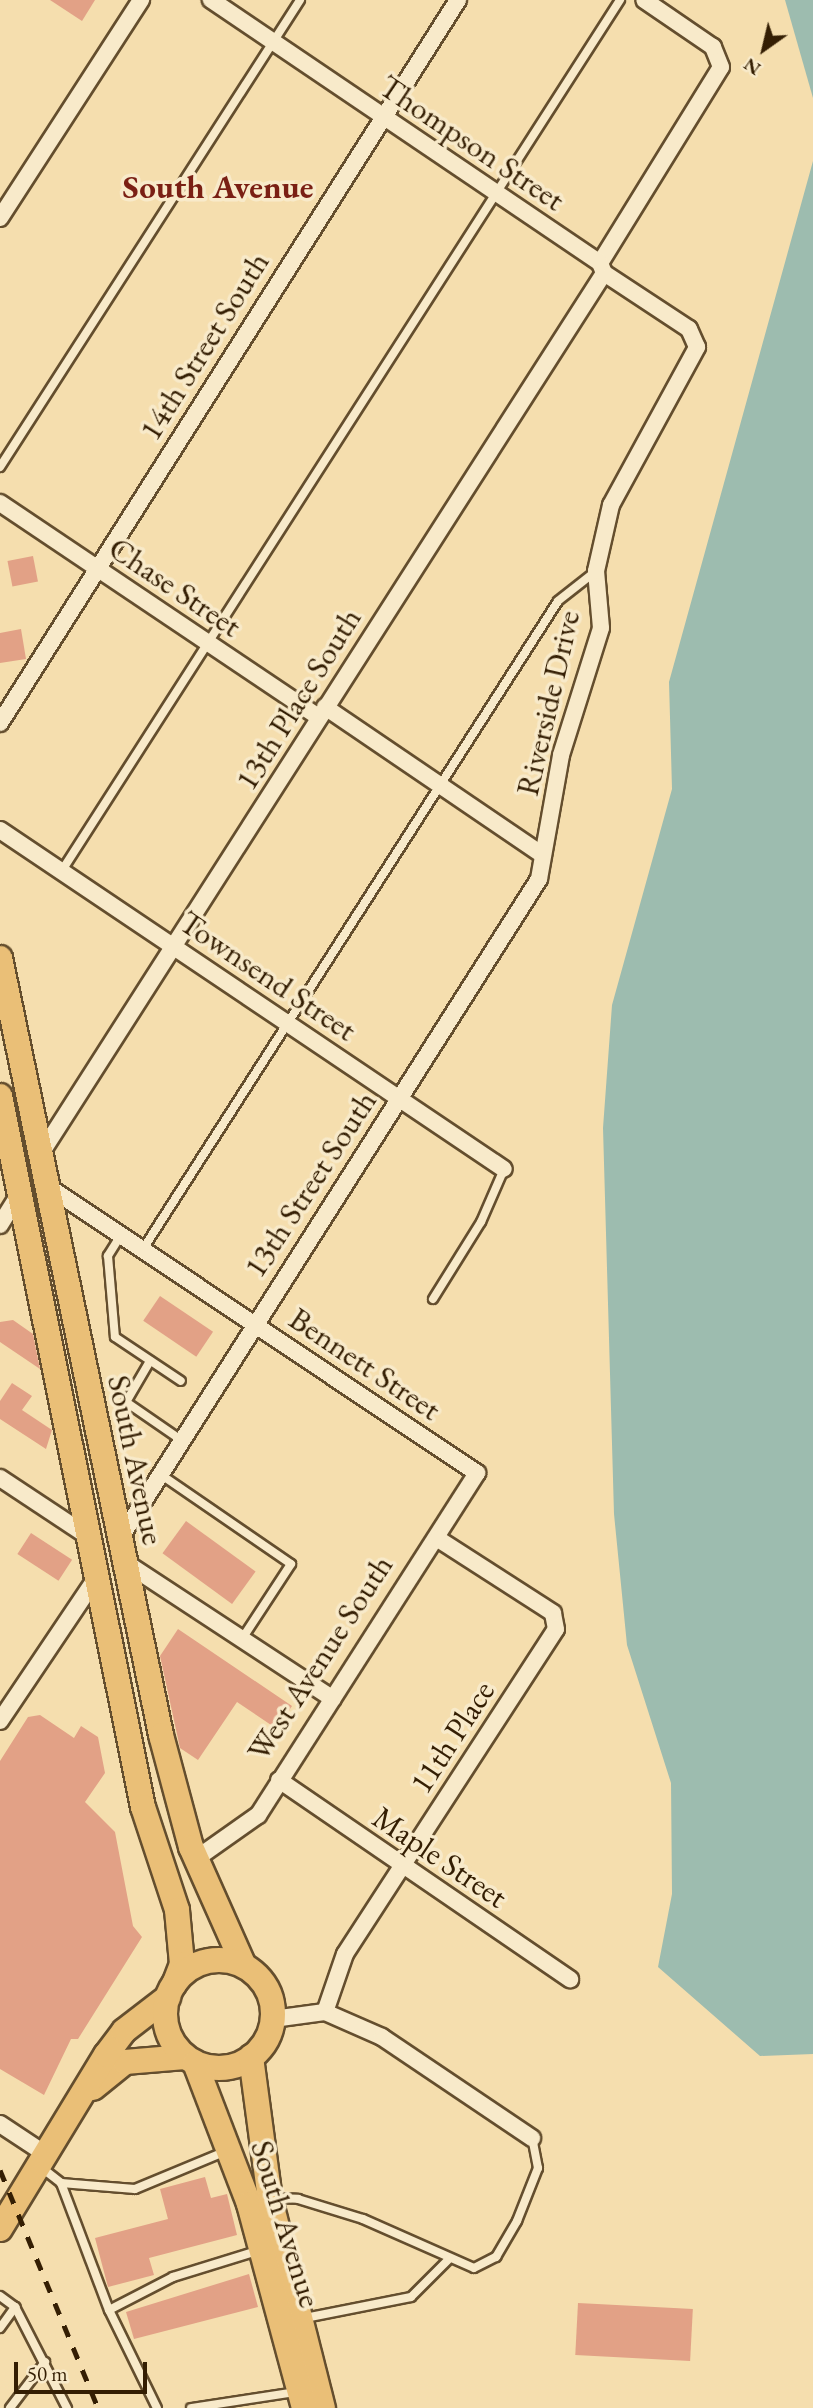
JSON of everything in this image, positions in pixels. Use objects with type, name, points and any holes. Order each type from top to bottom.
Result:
[{"type":"main road","name":"South Avenue","points":[[0,958],[161,1735],[197,1858],[243,1964],[269,1992],[273,2019]]},
{"type":"main road","name":"South Avenue","points":[[0,1096],[86,1535],[98,1575],[143,1807],[177,1910],[182,1953],[171,1991],[167,2029],[190,2060],[230,2150],[263,2249],[302,2400]]},
{"type":"main road","points":[[0,2230],[124,2031],[199,1964],[243,1964]]},
{"type":"main road","points":[[84,2095],[125,2062],[190,2060],[218,2068],[251,2057],[273,2019]]},
{"type":"main road","name":"South Avenue","points":[[251,2057],[270,2199],[323,2408]]},
{"type":"street","points":[[0,218],[141,0]]},
{"type":"street","name":"Thompson Street","points":[[211,0],[496,193],[694,336]]},
{"type":"street","name":"14th Street South","points":[[0,723],[381,116],[458,0]]},
{"type":"street","name":"13th Place South","points":[[40,1155],[176,948],[602,268],[717,76],[719,56],[644,0]]},
{"type":"street","name":"Riverside Drive","points":[[543,855],[561,755],[601,628],[596,572],[616,487],[691,363],[694,336]]},
{"type":"street","name":"Chase Street","points":[[0,503],[209,644],[438,784],[543,855]]},
{"type":"street","name":"Townsend Street","points":[[0,831],[504,1169]]},
{"type":"street","name":"13th Street South","points":[[121,1551],[160,1474],[253,1324],[539,879],[543,855]]},
{"type":"street","name":"Bennett Street","points":[[47,1186],[477,1473]]},
{"type":"street","points":[[0,1224],[20,1193]]},
{"type":"street","name":"West Avenue South","points":[[197,1858],[243,1830],[438,1539],[477,1473]]},
{"type":"street","points":[[0,1478],[86,1535]]},
{"type":"street","name":"11th Place","points":[[325,2012],[345,1954],[556,1629],[553,1613],[438,1539]]},
{"type":"street","points":[[121,1551],[242,1639],[333,1699]]},
{"type":"street","points":[[0,1721],[98,1575]]},
{"type":"street","name":"Maple Street","points":[[279,1780],[569,1979]]},
{"type":"street","points":[[273,2019],[325,2012],[382,2036],[532,2138]]},
{"type":"street","points":[[0,2124],[43,2161]]},
{"type":"lane","points":[[0,467],[300,0]]},
{"type":"lane","points":[[61,872],[620,0]]},
{"type":"lane","points":[[143,1249],[438,784],[558,601],[596,572]]},
{"type":"lane","points":[[433,1299],[481,1222],[504,1169]]},
{"type":"lane","points":[[121,1235],[108,1256],[115,1337],[181,1381]]},
{"type":"lane","points":[[150,1361],[126,1402],[181,1440]]},
{"type":"lane","points":[[160,1474],[291,1564],[242,1639]]},
{"type":"lane","points":[[270,2199],[298,2199],[363,2219],[448,2260],[474,2269],[496,2257],[538,2168],[532,2138]]},
{"type":"lane","points":[[61,2183],[135,2189],[230,2150]]},
{"type":"lane","points":[[43,2161],[61,2183],[109,2309],[157,2408]]},
{"type":"lane","points":[[109,2309],[173,2277],[263,2249]]},
{"type":"lane","points":[[301,2319],[411,2297],[448,2260]]},
{"type":"lane","points":[[0,2296],[15,2307],[67,2408]]},
{"type":"lane","points":[[0,2328],[15,2307]]},
{"type":"lane","points":[[10,2408],[45,2361]]},
{"type":"lane","points":[[191,2408],[302,2400]]},
{"type":"shaded area","points":[[785,0],[813,0],[813,98]]},
{"type":"shaded area","points":[[813,161],[813,2054],[760,2056],[658,1967],[672,1894],[671,1783],[627,1645],[614,1514],[603,1128],[612,1005],[672,789],[669,682]]},
{"type":"building","points":[[50,0],[95,0],[82,21]]},
{"type":"building","points":[[33,556],[38,582],[12,586],[7,561]]},
{"type":"building","points":[[21,629],[26,659],[0,663],[0,633]]},
{"type":"building","points":[[160,1296],[213,1332],[196,1357],[143,1321]]},
{"type":"building","points":[[13,1320],[33,1334],[40,1369],[0,1342],[0,1322]]},
{"type":"building","points":[[12,1383],[32,1396],[22,1410],[52,1430],[46,1449],[0,1419],[0,1401]]},
{"type":"building","points":[[186,1521],[256,1572],[232,1604],[162,1553]]},
{"type":"building","points":[[31,1533],[72,1560],[58,1581],[17,1554]]},
{"type":"building","points":[[178,1629],[292,1706],[277,1729],[237,1702],[198,1760],[180,1748],[160,1656]]},
{"type":"building","points":[[40,1715],[74,1738],[81,1726],[98,1737],[105,1773],[85,1802],[115,1832],[133,1926],[142,1937],[78,2039],[71,2039],[44,2095],[0,2069],[0,1761],[28,1717]]},
{"type":"building","points":[[205,2177],[211,2198],[227,2194],[237,2235],[149,2258],[154,2275],[108,2287],[95,2238],[168,2219],[160,2189]]},
{"type":"building","points":[[249,2274],[258,2307],[134,2339],[126,2312]]},
{"type":"building","points":[[578,2303],[693,2309],[690,2361],[575,2355]]},
{"type":"railway","points":[[0,2170],[98,2408]]},
{"type":"district","name":"South Avenue","points":[[218,187]]}]
